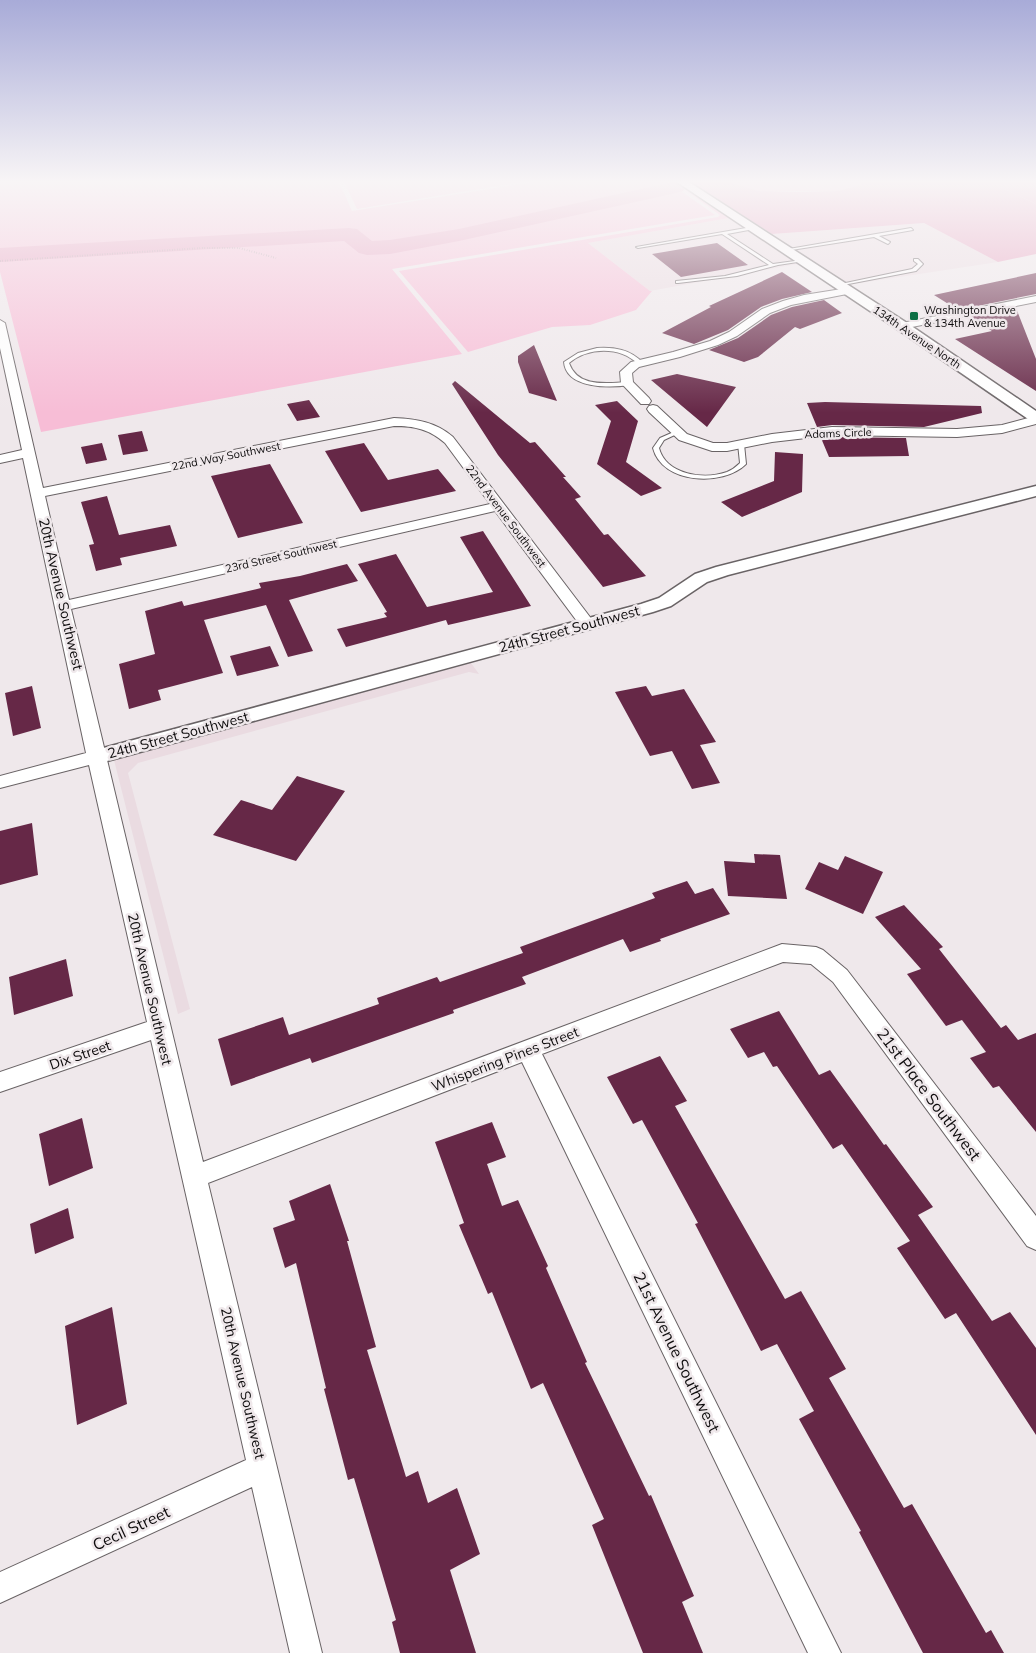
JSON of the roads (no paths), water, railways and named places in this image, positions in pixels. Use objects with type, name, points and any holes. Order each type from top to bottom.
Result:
[{"type":"street","name":"134th Avenue North","points":[[799,259],[902,326],[1036,419]]},
{"type":"street","points":[[628,384],[626,372],[635,364],[676,355],[714,343],[733,334],[766,311],[787,303],[843,288]]},
{"type":"street","points":[[902,326],[1036,299]]},
{"type":"street","name":"20th Avenue Southwest","points":[[0,323],[96,757],[159,1028],[196,1176],[306,1653]]},
{"type":"street","name":"Adams Circle","points":[[628,384],[683,437],[712,447],[832,431],[957,433],[1002,429],[1036,419]]},
{"type":"street","name":"22nd Way Southwest","points":[[38,493],[394,422],[414,422]]},
{"type":"street","name":"22nd Avenue Southwest","points":[[414,422],[430,426],[442,434],[588,624]]},
{"type":"street","points":[[0,459],[28,453]]},
{"type":"street","name":"24th Street Southwest","points":[[96,757],[665,602],[700,578],[722,571],[1036,490]]},
{"type":"street","name":"23rd Street Southwest","points":[[64,606],[499,506]]},
{"type":"street","points":[[0,782],[96,757]]},
{"type":"street","name":"Whispering Pines Street","points":[[196,1176],[782,953],[816,956]]},
{"type":"street","name":"21st Place Southwest","points":[[816,956],[840,976],[1036,1237]]},
{"type":"street","name":"Dix Street","points":[[0,1082],[159,1028]]},
{"type":"street","name":"21st Avenue Southwest","points":[[528,1050],[825,1653]]},
{"type":"street","name":"Cecil Street","points":[[0,1588],[263,1467]]},
{"type":"lane","points":[[763,259],[772,265]]},
{"type":"lane","points":[[843,288],[914,270],[921,264],[916,260]]},
{"type":"lane","points":[[678,282],[722,277],[772,265],[802,261]]},
{"type":"lane","points":[[628,384],[583,382],[572,376],[566,363],[579,353],[604,350],[631,355],[640,363]]},
{"type":"lane","points":[[678,432],[666,435],[657,444],[656,453],[660,460],[670,469],[697,477],[730,473],[744,464],[741,444]]},
{"type":"place","name":"Washington Drive & 134th Avenue","points":[[914,316]]}]
